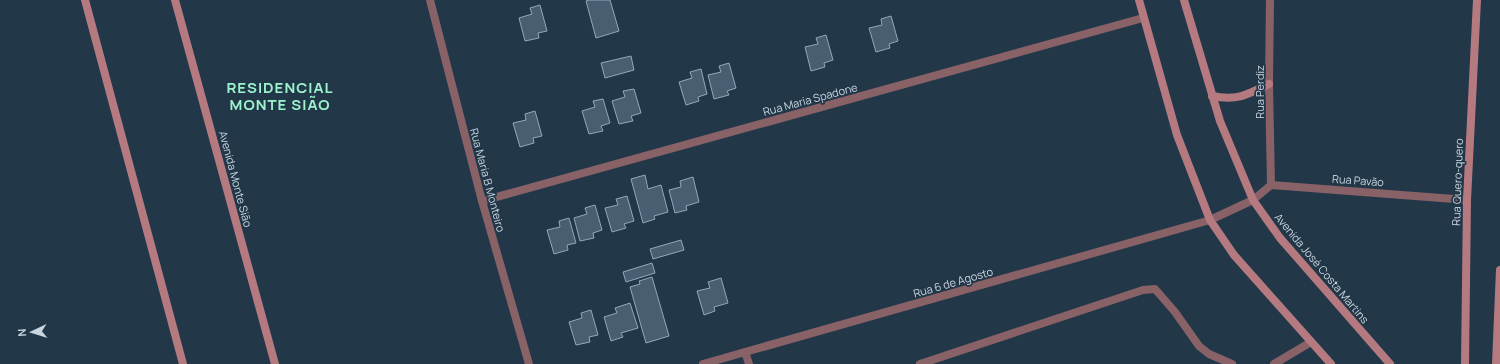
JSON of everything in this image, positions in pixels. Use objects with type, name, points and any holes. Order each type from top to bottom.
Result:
[{"type":"street","points":[[85,0],[183,364]]},
{"type":"street","name":"Avenida Monte Sião","points":[[175,0],[275,364]]},
{"type":"street","name":"Rua Maria B Monteiro","points":[[430,0],[482,201],[529,364]]},
{"type":"street","points":[[1139,0],[1176,135],[1210,220],[1234,255],[1331,364]]},
{"type":"street","name":"Avenida José Costa Martins","points":[[1184,0],[1220,120],[1253,200],[1280,238],[1390,364]]},
{"type":"street","name":"Rua Perdiz","points":[[1270,0],[1270,184]]},
{"type":"street","name":"Rua Quero-quero","points":[[1465,364],[1467,200],[1477,0]]},
{"type":"street","name":"Rua Maria Spadone","points":[[482,201],[1143,18]]},
{"type":"street","points":[[1212,96],[1226,99],[1245,96],[1269,84]]},
{"type":"street","points":[[1253,200],[1270,184]]},
{"type":"street","name":"Rua Pavão","points":[[1270,184],[1467,200]]},
{"type":"street","name":"Rua 6 de Agosto","points":[[703,364],[1210,220],[1253,200]]},
{"type":"street","points":[[1496,364],[1500,270]]},
{"type":"street","points":[[920,364],[1143,290],[1155,289],[1175,312],[1199,346],[1209,354],[1232,364]]},
{"type":"street","points":[[1274,364],[1311,342]]},
{"type":"street","points":[[745,352],[749,364]]},
{"type":"street","points":[[1209,354],[1214,364]]},
{"type":"building","points":[[610,0],[619,31],[596,38],[586,1]]},
{"type":"building","points":[[540,5],[547,31],[538,33],[539,38],[525,41],[519,18],[532,14],[530,8]]},
{"type":"building","points":[[891,16],[898,41],[889,44],[890,48],[876,52],[869,28],[882,25],[881,19]]},
{"type":"building","points":[[826,35],[833,60],[824,63],[825,67],[811,71],[805,47],[818,44],[816,38]]},
{"type":"building","points":[[631,56],[634,70],[605,78],[601,63]]},
{"type":"building","points":[[729,63],[736,88],[727,91],[729,95],[714,99],[708,75],[721,72],[719,66]]},
{"type":"building","points":[[701,69],[707,94],[698,97],[699,101],[686,105],[679,82],[692,78],[690,72]]},
{"type":"building","points":[[634,89],[641,113],[631,116],[633,121],[619,124],[612,101],[625,97],[623,91]]},
{"type":"building","points":[[603,99],[610,123],[601,126],[603,131],[589,134],[582,111],[595,107],[593,101]]},
{"type":"building","points":[[535,111],[542,136],[533,138],[534,143],[520,147],[513,123],[526,120],[525,114]]},
{"type":"building","points":[[645,175],[648,189],[661,185],[668,212],[654,216],[655,219],[643,223],[631,179]]},
{"type":"building","points":[[693,177],[699,202],[686,206],[687,210],[675,213],[669,190],[681,187],[680,181]]},
{"type":"building","points":[[627,196],[634,221],[624,224],[626,228],[612,232],[605,208],[618,205],[616,199]]},
{"type":"building","points":[[595,205],[602,230],[593,233],[594,238],[580,241],[574,218],[587,214],[585,208]]},
{"type":"building","points":[[569,218],[576,243],[567,245],[568,250],[554,254],[547,230],[560,227],[559,221]]},
{"type":"building","points":[[681,240],[684,250],[653,259],[650,249]]},
{"type":"building","points":[[652,263],[655,273],[626,282],[623,272]]},
{"type":"building","points":[[652,277],[669,336],[646,343],[630,287],[640,284],[639,281]]},
{"type":"building","points":[[721,278],[728,303],[714,307],[715,311],[704,315],[697,291],[710,288],[708,282]]},
{"type":"building","points":[[630,303],[638,328],[621,333],[623,337],[611,341],[604,317],[617,313],[615,308]]},
{"type":"building","points":[[591,310],[598,335],[589,337],[590,342],[576,345],[569,322],[582,318],[581,313]]},
{"type":"district","name":"RESIDENCIAL MONTE SIÃO","points":[[280,96]]}]
